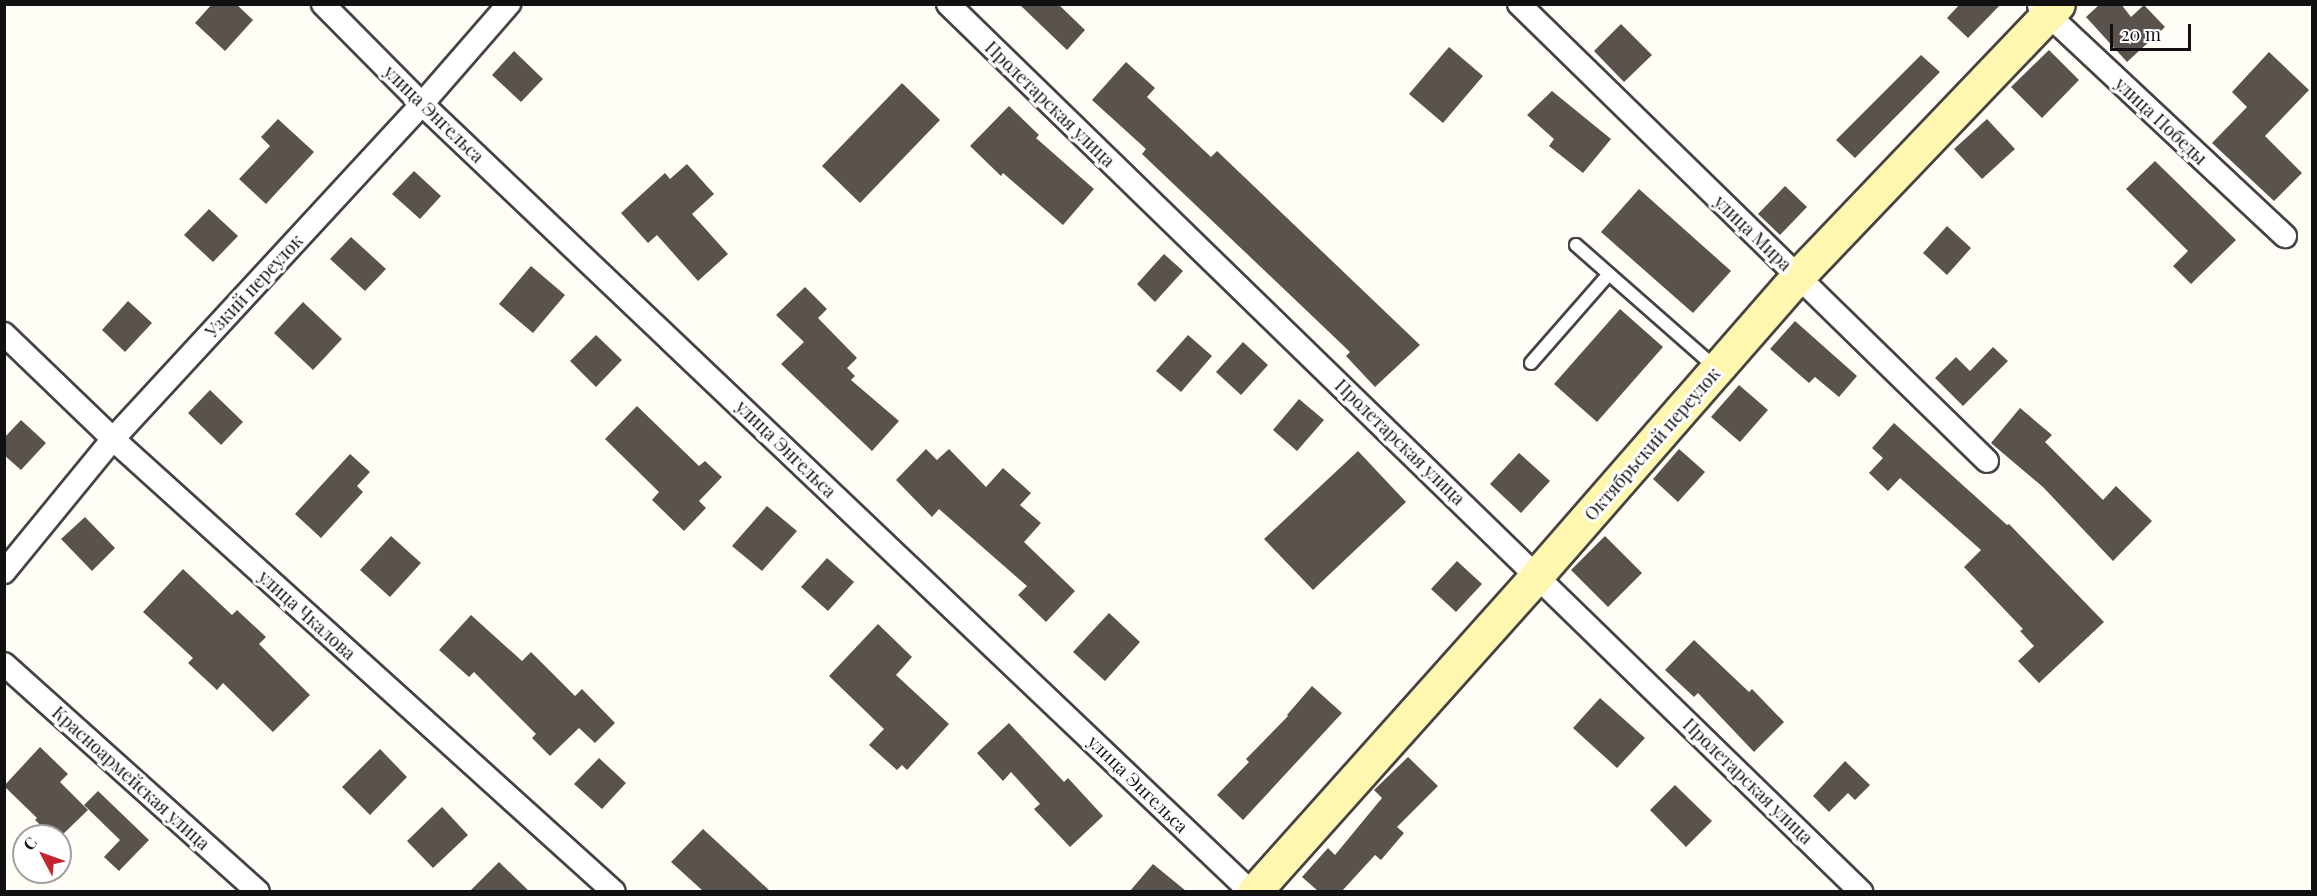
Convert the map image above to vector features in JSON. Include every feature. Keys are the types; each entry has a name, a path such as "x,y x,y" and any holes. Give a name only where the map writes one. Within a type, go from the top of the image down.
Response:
{"street":[{"name":"улица Энгельса","path":"323,4 422,104 1252,891"},
{"name":"Узкий переулок","path":"4,572 112,439 422,104 509,4"},
{"name":"Пролетарская улица","path":"948,4 1538,575 1855,886"},
{"name":"улица Мира","path":"1519,4 1987,461"},
{"name":"Октябрьский переулок","path":"1252,891 1538,575 1798,276 2048,8"},
{"name":"улица Победы","path":"2048,8 2285,236"},
{"name":"улица Чкалова","path":"4,334 112,439 614,891"},
{"name":"Красноармейская улица","path":"4,664 258,891"}],"lane":[{"path":"1576,244 1717,369"},
{"path":"1530,363 1609,274"}],"building":[{"path":"212,4 236,4 253,20 225,51 195,23"},
{"path":"1019,4 1058,4 1085,30 1067,50"},
{"path":"1960,4 2001,4 1968,38 1947,18"},
{"path":"2100,4 2121,4 2131,17 2144,5 2165,27 2127,62 2086,17"},
{"path":"1621,24 1652,55 1624,82 1594,51"},
{"path":"1449,47 1483,76 1443,123 1409,94"},
{"path":"2049,50 2079,80 2042,118 2011,87"},
{"path":"514,51 543,79 521,102 492,75"},
{"path":"2269,52 2309,90 2265,136 2302,173 2274,201 2212,143 2247,107 2232,92"},
{"path":"1921,55 1940,72 1855,158 1836,140"},
{"path":"1126,62 1155,88 1147,97 1211,157 1217,151 1420,345 1375,387 1346,356 1350,352 1142,154 1146,149 1092,100"},
{"path":"902,83 940,120 860,203 822,166"},
{"path":"1552,91 1611,139 1583,173 1549,146 1554,139 1527,115"},
{"path":"1009,106 1039,135 1036,138 1094,189 1063,225 1003,173 1001,176 970,146"},
{"path":"278,119 314,152 266,204 239,179 270,146 261,137"},
{"path":"1987,119 2015,149 1982,179 1954,149"},
{"path":"2155,161 2236,240 2191,284 2173,266 2188,251 2126,189"},
{"path":"687,164 714,194 692,214 728,254 698,281 657,235 648,243 621,213 665,173 670,179"},
{"path":"414,171 441,196 420,219 392,194"},
{"path":"1785,186 1807,207 1780,235 1758,214"},
{"path":"1639,189 1731,271 1693,313 1601,232"},
{"path":"209,209 238,236 213,262 184,235"},
{"path":"1947,226 1971,248 1947,275 1923,253"},
{"path":"351,237 386,269 365,291 330,259"},
{"path":"1164,254 1183,271 1155,302 1137,284"},
{"path":"531,266 565,295 533,333 499,304"},
{"path":"805,287 827,309 818,318 857,358 847,368 855,376 851,380 899,421 872,451 781,364 804,342 776,315"},
{"path":"128,301 152,323 125,352 102,330"},
{"path":"303,302 342,339 313,370 274,333"},
{"path":"1620,309 1663,347 1597,422 1554,384"},
{"path":"1795,321 1857,376 1839,397 1815,377 1809,383 1770,349"},
{"path":"596,335 622,360 596,387 570,361"},
{"path":"1188,335 1212,356 1181,392 1156,371"},
{"path":"1243,342 1268,365 1241,395 1216,372"},
{"path":"1993,347 2008,361 1963,406 1935,378 1956,357 1970,371"},
{"path":"1739,385 1768,410 1740,442 1711,417"},
{"path":"210,390 243,422 221,445 188,413"},
{"path":"1299,399 1324,420 1297,451 1273,430"},
{"path":"637,406 699,466 705,461 722,477 699,501 706,508 684,531 652,500 659,492 605,439"},
{"path":"2020,408 2052,435 2045,442 2103,500 2116,486 2152,521 2113,561 2043,487 1991,443"},
{"path":"21,420 46,443 21,470 4,455 4,438"},
{"path":"1894,423 2007,525 2009,524 2104,622 2039,683 2018,661 2034,646 2020,631 2023,629 1964,567 1981,550 1900,478 1888,491 1869,473 1883,458 1872,448"},
{"path":"926,449 937,460 949,449 986,487 1003,468 1031,493 1020,505 1041,523 1024,542 1075,591 1046,622 1018,595 1027,586 939,509 932,517 896,480"},
{"path":"1679,449 1705,472 1678,502 1653,479"},
{"path":"1358,451 1406,502 1313,590 1264,539"},
{"path":"1519,453 1550,481 1521,513 1490,484"},
{"path":"350,454 370,472 357,486 363,492 321,538 295,514"},
{"path":"767,506 797,531 762,571 732,546"},
{"path":"85,517 115,548 92,571 61,539"},
{"path":"391,536 421,563 390,597 360,570"},
{"path":"1605,536 1642,573 1608,607 1571,570"},
{"path":"827,558 854,582 828,611 801,587"},
{"path":"1457,561 1482,584 1456,612 1431,589"},
{"path":"183,569 232,615 237,610 266,637 259,644 310,695 273,732 223,683 217,690 188,663 193,658 143,612"},
{"path":"1109,613 1140,642 1105,681 1073,652"},
{"path":"471,615 522,661 531,652 575,696 582,689 615,723 595,743 579,728 550,756 532,738 536,734 474,672 469,677 439,650"},
{"path":"878,624 912,657 896,675 949,724 907,770 902,765 897,770 869,745 884,729 829,676"},
{"path":"1694,640 1749,692 1752,689 1784,722 1754,752 1698,693 1694,697 1665,670"},
{"path":"1312,686 1342,713 1243,820 1217,795 1249,762 1246,759 1288,716"},
{"path":"1600,698 1645,738 1617,768 1573,728"},
{"path":"1009,723 1064,782 1068,778 1103,816 1070,847 1034,809 1040,804 1011,772 1003,781 977,753"},
{"path":"40,747 68,774 60,782 88,810 72,825 39,824 35,820 37,818 4,786"},
{"path":"380,749 407,777 370,815 342,787"},
{"path":"1408,757 1438,786 1397,827 1404,833 1381,860 1375,855 1342,891 1318,891 1302,877 1328,848 1335,855 1382,798 1374,790"},
{"path":"599,758 626,783 602,809 574,784"},
{"path":"1845,761 1870,785 1855,800 1848,793 1829,812 1813,796"},
{"path":"1675,785 1712,821 1686,847 1650,810"},
{"path":"98,791 149,840 119,871 104,857 120,840 84,805"},
{"path":"442,807 468,835 433,868 407,841"},
{"path":"703,829 770,891 703,891 671,862"},
{"path":"499,862 529,891 470,891"},
{"path":"1153,864 1186,891 1130,891"}]}
